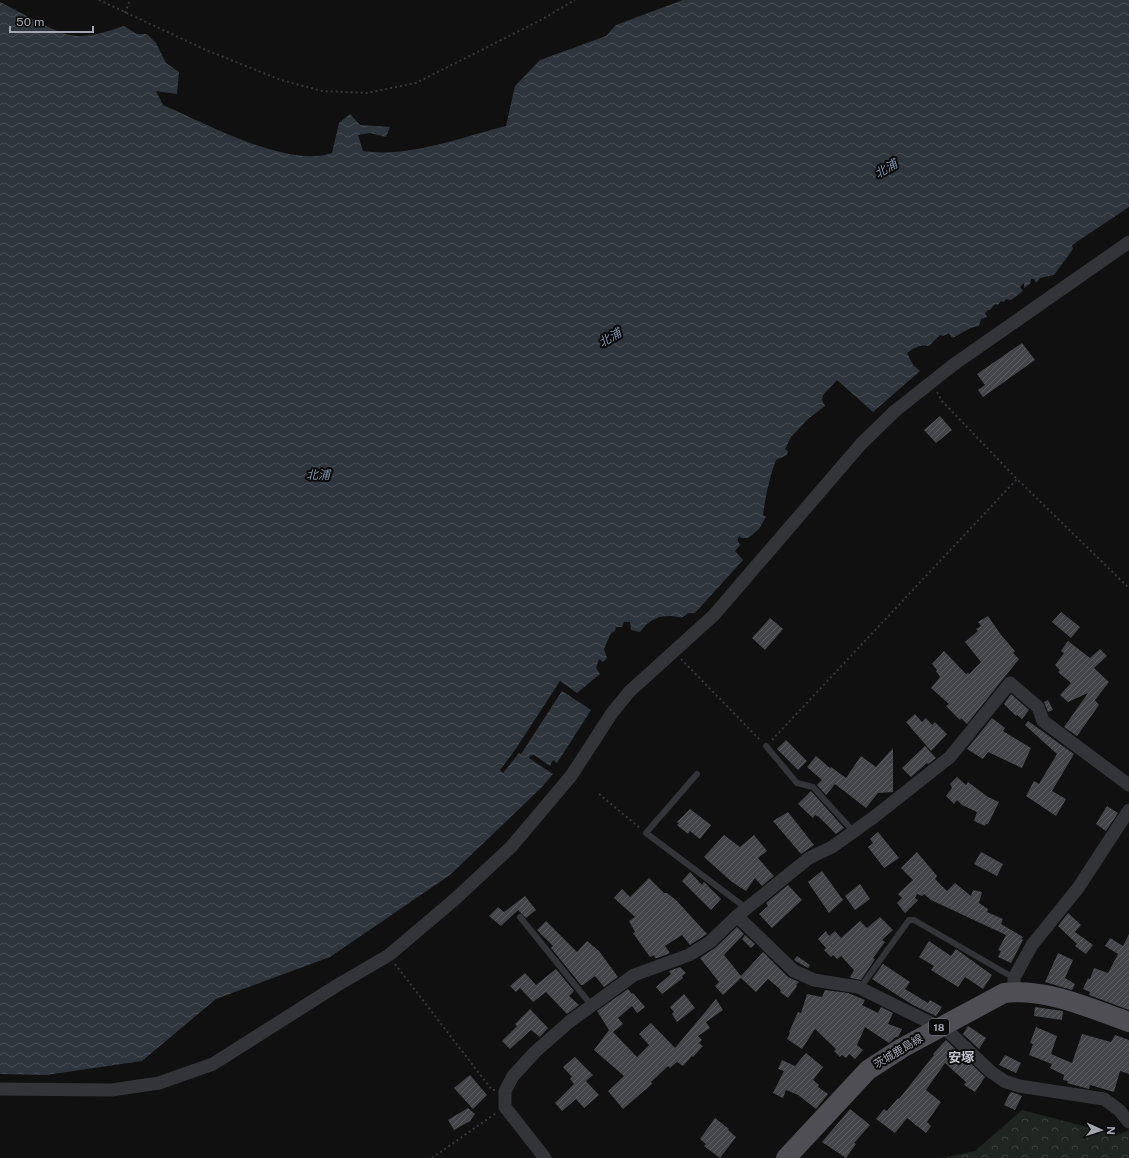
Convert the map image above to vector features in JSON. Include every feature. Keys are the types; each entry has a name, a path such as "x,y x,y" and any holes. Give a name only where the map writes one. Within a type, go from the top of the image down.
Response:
{"main road":[{"name":"茨城鹿島線","path":"786,1158 868,1070 902,1048 994,997 1004,993 1014,985 1062,998 1129,1022"}],"street":[{"path":"0,1090 112,1090 158,1083 213,1064 336,986 389,955 454,900 511,846 571,776 612,713 629,692 714,615 861,444 930,382 1129,242"},
{"path":"545,1158 505,1107 505,1091 513,1076 548,1038 634,975 689,955 710,942 741,912 809,858 832,847 950,757 1010,683 1038,707 1043,721 1129,785"},
{"path":"1014,985 1032,945 1078,888 1129,810"},
{"path":"741,912 794,971 814,980 860,988 950,1032 990,1071 1004,1081 1019,1086 1104,1099 1119,1110 1129,1122"}],"lane":[{"path":"766,746 797,783 813,787 854,831"},
{"path":"697,774 646,833 741,912"},
{"path":"520,917 592,1006"},
{"path":"860,988 909,920 914,920 1014,985"}],"path":[{"path":"100,0 206,50 282,80 322,91 367,93 416,83 539,21 575,0"},
{"path":"126,12 130,0"},
{"path":"930,382 942,401 1017,479 1129,588"},
{"path":"674,651 766,746 1017,479"},
{"path":"599,794 646,833"},
{"path":"389,955 492,1090 505,1091"},
{"path":"432,1158 505,1107"}],"green space":[{"path":"1022,1110 1118,1135 1129,1130 1129,1158 942,1158 975,1151"}],"water":[{"name":"北浦","path":"683,0 1129,0 1129,207 1072,245 1073,249 1054,275 1040,278 1036,283 1034,279 1031,279 1030,284 1024,288 1024,283 1020,287 1023,291 1011,300 1006,299 1004,302 1001,301 998,305 995,304 985,313 987,317 981,319 979,326 968,329 952,338 949,333 943,336 940,335 929,346 920,346 907,353 913,365 920,371 873,412 837,380 823,395 822,400 825,406 808,419 791,437 785,449 788,451 787,455 776,460 765,502 763,515 766,517 759,529 748,538 741,538 740,536 737,539 740,545 735,551 743,560 695,613 688,613 680,618 666,616 657,618 646,625 640,632 631,630 630,622 624,622 622,627 616,627 615,631 611,633 604,649 607,658 603,662 599,659 596,668 600,674 577,693 560,681 515,750 500,770 503,773 519,753 521,754 562,691 591,710 557,763 553,760 550,766 534,755 530,756 529,758 553,774 541,788 450,875 330,957 216,999 142,1061 46,1075 0,1074 0,2 40,23 71,35 91,35 124,26 137,34 147,34 156,43 166,63 179,72 177,94 156,91 163,105 223,132 270,150 293,155 314,156 332,153 339,123 350,114 360,125 390,127 386,137 370,133 358,135 363,151 399,152 417,149 454,141 506,126 515,86 540,60 606,36 616,25"}],"building":[{"path":"1022,343 1035,360 983,397 978,390 985,385 977,374"},
{"path":"940,416 952,430 936,443 924,430"},
{"path":"1061,612 1080,627 1071,638 1052,622"},
{"path":"988,616 1001,635 1015,651 1013,653 1019,659 967,724 961,718 960,720 946,706 949,704 931,688 940,677 932,664 944,651 966,674 969,674 981,662 965,642 978,631 976,629 981,626 978,622"},
{"path":"770,618 783,629 765,650 752,638"},
{"path":"1068,641 1090,658 1100,649 1107,656 1094,668 1109,682 1095,700 1099,705 1077,736 1064,727 1088,693 1068,702 1060,695 1071,683 1058,672 1060,670 1055,665 1064,653 1061,651"},
{"path":"1011,694 1029,710 1022,719 1017,715 1016,716 1004,704"},
{"path":"1048,700 1053,710 1048,712 1044,702"},
{"path":"915,714 922,722 926,718 932,725 935,722 947,734 931,751 906,722"},
{"path":"992,718 1005,728 1003,731 1031,748 1022,768 988,752 983,759 967,749"},
{"path":"1028,721 1074,754 1052,791 1066,799 1056,816 1026,796 1034,781 1039,784 1057,754 1025,725"},
{"path":"786,740 807,761 798,770 777,749"},
{"path":"925,746 936,758 928,764 927,763 911,777 902,768"},
{"path":"893,748 893,792 878,793 866,808 835,784 826,795 817,785 822,780 807,767 816,756 830,768 831,767 846,778 861,756 876,767"},
{"path":"957,777 966,785 968,782 988,797 999,802 988,824 985,826 974,821 977,812 962,805 957,800 954,804 946,796 952,788 950,784"},
{"path":"811,791 844,828 836,834 819,817 815,815 813,818 798,804"},
{"path":"1107,806 1118,813 1106,831 1096,824"},
{"path":"690,809 711,825 700,839 690,831 688,834 677,825 679,823 677,822"},
{"path":"788,812 814,845 801,854 773,821"},
{"path":"878,832 899,858 884,868 868,847 873,843 870,839"},
{"path":"724,835 740,847 754,835 767,851 758,858 774,876 762,886 755,878 746,891 732,882 704,857"},
{"path":"917,852 937,876 935,879 947,891 955,883 971,896 973,890 982,892 979,903 988,909 987,912 1003,919 1001,924 1023,937 1021,939 1023,940 1011,963 998,957 1001,951 998,950 1006,935 931,900 924,894 922,896 917,894 915,898 918,900 905,913 897,903 902,898 898,894 913,880 901,868"},
{"path":"981,852 1003,864 997,876 974,864"},
{"path":"822,871 843,900 829,913 808,882"},
{"path":"690,872 702,885 704,882 721,899 711,910 682,881"},
{"path":"649,878 664,893 667,893 676,900 707,934 690,945 682,935 665,946 670,953 658,958 655,958 654,955 650,957 633,933 635,932 629,921 635,917 614,898 622,889 630,897"},
{"path":"860,884 870,899 855,910 845,896"},
{"path":"788,885 802,900 772,928 759,914 768,906 766,903"},
{"path":"525,896 536,910 526,918 518,910 501,926 489,916 498,907 504,912"},
{"path":"1068,913 1081,925 1075,932 1093,945 1086,954 1075,946 1077,944 1058,926"},
{"path":"880,917 893,930 882,940 885,942 873,958 875,959 861,980 851,978 850,977 854,970 841,956 837,959 833,955 831,957 824,950 826,948 818,939 826,931 829,936 835,931 841,938 860,921 867,928"},
{"path":"546,921 577,952 587,941 599,951 618,977 604,987 595,976 581,985 551,948 553,946 537,930"},
{"path":"737,927 744,934 724,955 741,976 763,952 788,977 799,982 788,998 768,979 756,992 741,978 723,995 715,986 719,982 700,958 715,948"},
{"path":"1129,934 1129,1010 1089,995 1090,992 1083,989 1088,978 1090,979 1094,968 1108,973 1118,954 1105,946 1110,938 1123,946"},
{"path":"745,935 755,944 751,948 742,939"},
{"path":"929,941 951,956 956,949 992,975 983,989 965,977 958,987 931,970 934,966 919,957"},
{"path":"1058,953 1073,960 1065,978 1075,984 1072,990 1045,982"},
{"path":"797,956 810,965 808,968 794,960"},
{"path":"883,964 910,982 905,989 928,1003 930,1000 942,1007 936,1016 913,1005 872,979"},
{"path":"680,967 686,973 682,976 683,978 662,994 656,987 671,974 669,971"},
{"path":"556,969 574,991 569,996 579,1005 567,1014 546,992 533,1002 520,988 516,992 510,986 525,973 536,985"},
{"path":"628,989 645,1007 637,1013 632,1006 618,1018 623,1024 613,1032 637,1057 649,1045 639,1034 651,1023 675,1048 716,999 723,1010 706,1022 710,1028 698,1036 702,1040 699,1043 703,1046 693,1057 692,1056 683,1066 677,1062 670,1068 668,1066 651,1082 652,1084 623,1109 608,1091 624,1076 594,1050 609,1030 597,1011"},
{"path":"825,990 848,993 865,1000 862,1005 878,1013 881,1007 893,1013 888,1024 902,1029 898,1037 895,1037 889,1043 865,1027 857,1045 863,1050 855,1059 849,1054 846,1058 842,1055 840,1057 834,1051 836,1049 815,1029 802,1049 787,1039 790,1033 789,1032 798,1012 801,1013 807,994 822,997"},
{"path":"684,994 695,1008 677,1022 672,1014 674,1012 670,1007"},
{"path":"1035,1007 1063,1011 1062,1020 1034,1016"},
{"path":"530,1009 548,1028 540,1037 531,1030 510,1049 502,1041 517,1026 515,1024"},
{"path":"968,1026 986,1038 979,1049 963,1034"},
{"path":"1036,1027 1057,1036 1051,1054 1072,1063 1082,1034 1111,1042 1115,1035 1129,1040 1129,1074 1120,1071 1114,1092 1090,1085 1089,1089 1067,1083 1068,1081 1063,1080 1064,1075 1050,1068 1052,1064 1029,1055 1033,1044 1030,1043"},
{"path":"946,1040 985,1077 975,1092 964,1085 966,1082 945,1063 926,1090 941,1102 927,1122 931,1126 926,1133 907,1118 895,1133 876,1119 884,1109 887,1111 898,1098 899,1099 934,1055 933,1054"},
{"path":"806,1053 823,1067 813,1080 819,1085 818,1087 828,1094 816,1109 798,1095 786,1090 783,1098 773,1093 784,1071 778,1069 782,1060 795,1066"},
{"path":"1005,1055 1021,1063 1016,1073 999,1065"},
{"path":"575,1057 593,1075 586,1081 599,1095 584,1108 576,1099 562,1111 555,1103 574,1084 570,1079 572,1077 563,1067"},
{"path":"470,1075 487,1095 473,1109 454,1088"},
{"path":"1012,1092 1022,1096 1015,1110 1004,1105"},
{"path":"468,1108 475,1114 470,1121 454,1130 448,1120"},
{"path":"850,1109 870,1125 854,1143 856,1144 846,1158 822,1142"},
{"path":"715,1118 729,1129 728,1130 736,1137 720,1158 704,1146 706,1144 700,1139"}],"district":[{"name":"安塚","path":"961,1057"}]}
